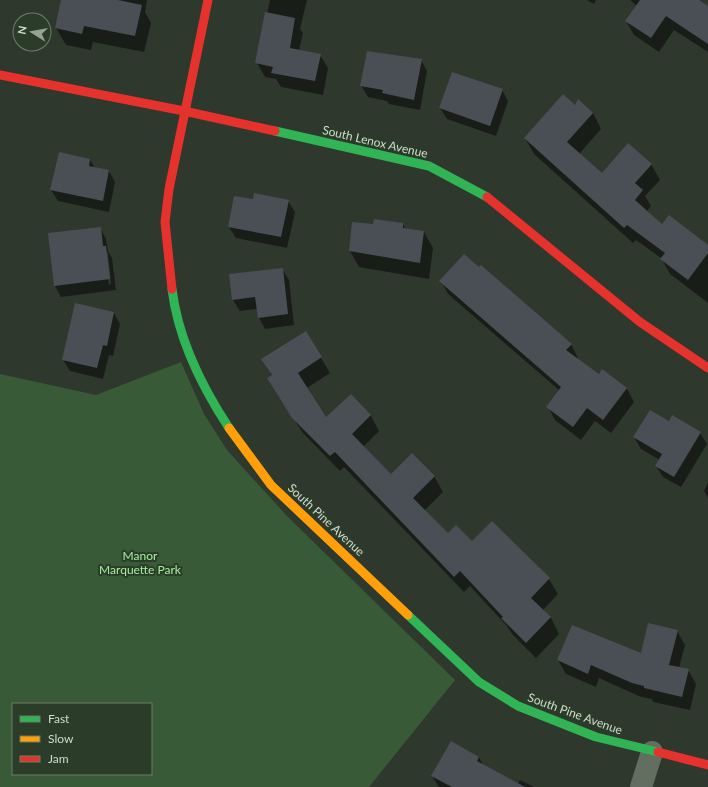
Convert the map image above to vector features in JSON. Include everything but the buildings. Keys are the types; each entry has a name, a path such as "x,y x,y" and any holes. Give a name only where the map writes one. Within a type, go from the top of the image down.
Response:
{"street":[{"name":"South Pine Avenue","path":"208,0 168,189 165,222 173,297 183,337 210,399 235,438 271,485 479,682 518,706 557,723 596,737 708,765"},
{"name":"South Lenox Avenue","path":"0,75 184,111 429,166 486,196 640,322 708,368"},
{"path":"641,787 652,752"}],"green space":[{"name":"Manor Marquette Park","path":"181,362 204,414 227,450 287,516 455,680 369,787 0,787 0,374 96,395"}],"traffic: fast":[{"path":"275,131 429,166 487,197"},
{"path":"172,289 180,326 193,362 210,396 229,428"},
{"path":"408,615 479,682 518,706 596,737 658,752"}],"traffic: slow":[{"path":"229,428 271,485 408,615"}],"traffic: jam":[{"path":"172,289 165,222 169,189 208,0"},
{"path":"0,75 184,111 275,131"},
{"path":"487,197 640,322 708,368"},
{"path":"658,752 708,765"}]}
